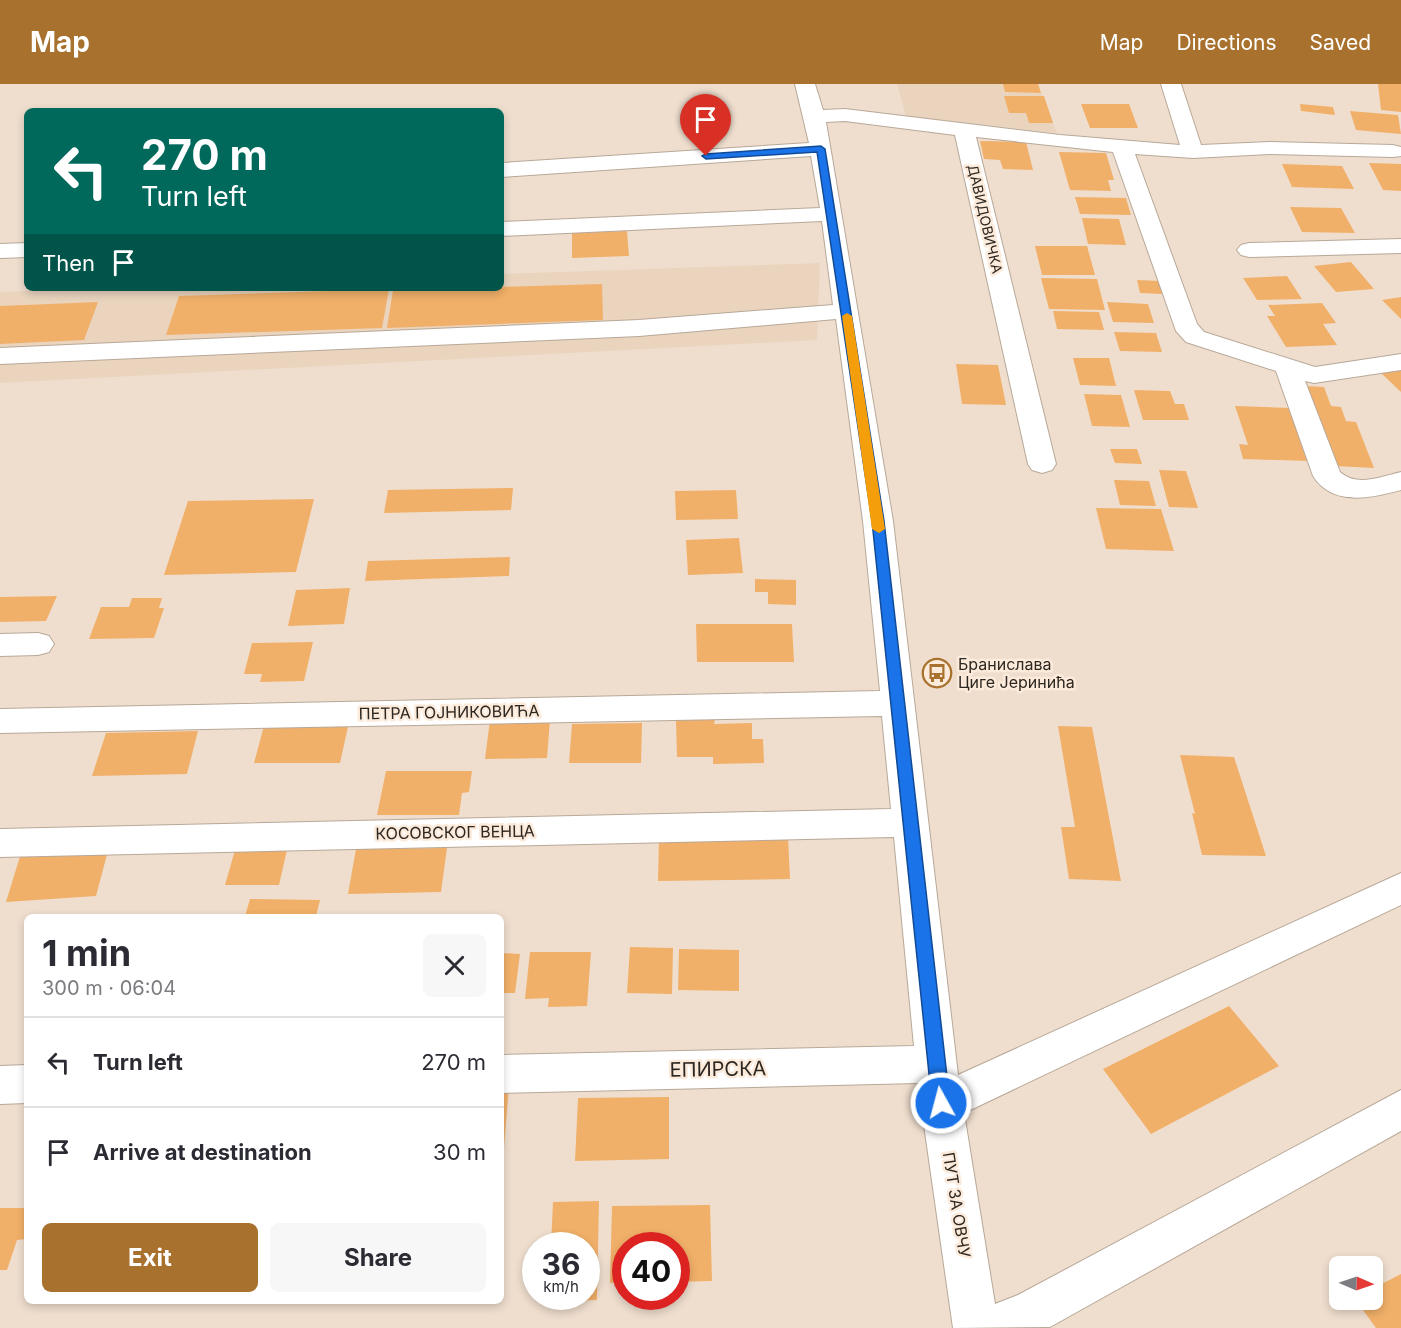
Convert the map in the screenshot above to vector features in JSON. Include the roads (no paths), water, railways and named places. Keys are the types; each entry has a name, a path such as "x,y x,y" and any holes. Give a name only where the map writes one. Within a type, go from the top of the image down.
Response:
{"street":[{"name":"ПУТ ЗА ОВЧУ","path":"805,84 815,116 832,214 878,521 936,1064 976,1328"},
{"path":"1171,84 1193,152"},
{"path":"815,116 844,115 1122,147 1193,152 1270,148 1393,151"},
{"name":"ДАВИДОВИЧКА","path":"964,129 1042,464"},
{"path":"1122,147 1185,326 1195,336 1287,367 1322,375 1401,362"},
{"path":"504,170 821,149"},
{"path":"504,229 832,214"},
{"path":"1250,250 1401,246"},
{"path":"0,251 24,250"},
{"path":"0,356 639,328 846,311"},
{"path":"1287,367 1327,476 1332,482 1349,490 1359,491 1401,481"},
{"path":"0,645 38,645"},
{"name":"ПЕТРА ГОЈНИКОВИЋА","path":"0,722 898,703"},
{"name":"КОСОВСКОГ ВЕНЦА","path":"0,843 134,838 909,823"},
{"path":"941,1103 1401,888"},
{"name":"ЕПИРСКА","path":"504,1074 936,1064"},
{"path":"0,1085 24,1084"},
{"path":"993,1328 1034,1311 1401,1109"}],"place":[{"name":"Бранислава Циге Јеринића","path":"937,673"}]}
